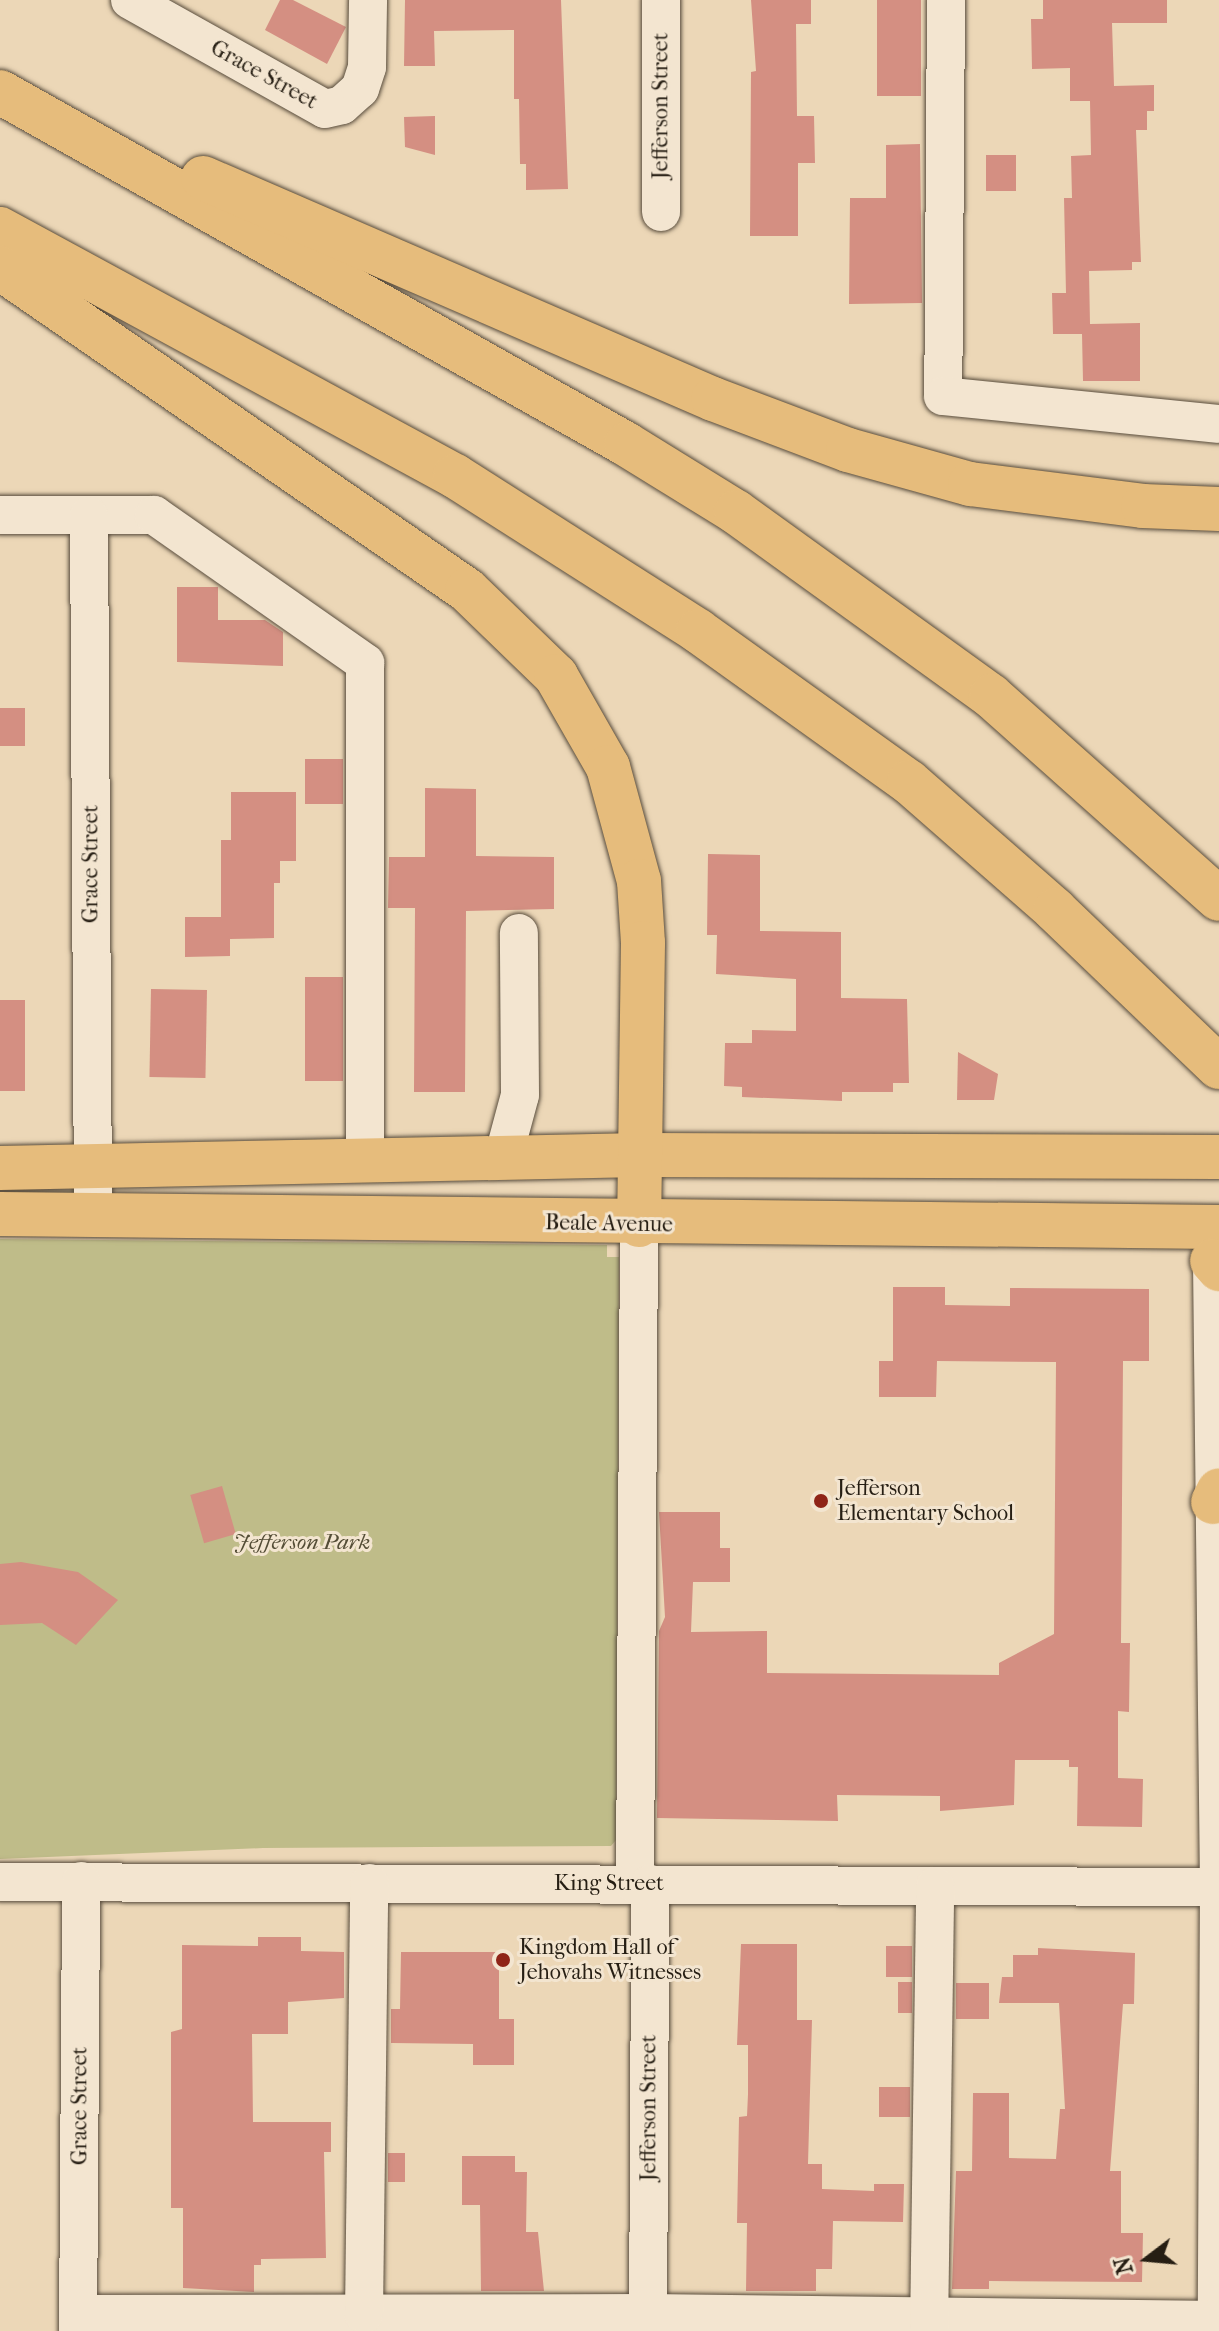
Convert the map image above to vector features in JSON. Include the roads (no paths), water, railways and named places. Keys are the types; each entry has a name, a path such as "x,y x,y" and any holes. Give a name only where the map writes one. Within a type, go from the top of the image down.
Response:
{"main road":[{"path":"0,91 713,399 848,450 970,484 1143,506 1219,509"},
{"path":"0,91 626,444 736,512 991,696 1219,899"},
{"path":"0,229 455,476 698,631 909,782 1055,910 1219,1067"},
{"path":"0,268 467,590 556,676 608,767 639,881 643,943 639,1225"},
{"path":"0,1168 641,1155 1212,1158 1214,1246"},
{"name":"Beale Avenue","path":"0,1214 93,1213 639,1225 1214,1246"}],"street":[{"name":"Grace Street","path":"130,0 325,109 342,105 360,89 367,67 368,0"},
{"name":"Jefferson Street","path":"661,0 661,212"},
{"path":"946,0 943,396 1219,424"},
{"path":"0,515 154,515 365,663 365,1161"},
{"name":"Grace Street","path":"89,516 93,1213"},
{"path":"503,1158 520,1095 519,933"},
{"name":"Jefferson Street","path":"639,1225 642,1884 648,2322"},
{"path":"78,2323 364,2314 648,2322 1217,2324 1219,1887 1214,1246"},
{"name":"Grace Street","path":"78,2323 81,1881"},
{"name":"King Street","path":"0,1882 1219,1887"},
{"path":"364,2314 369,1883"},
{"path":"929,2324 935,1886"}],"place":[{"name":"Jefferson Elementary School","path":"821,1501"},
{"name":"Kingdom Hall of Jehovahs Witnesses","path":"503,1960"}],"park label":[{"name":"Jefferson Park","path":"302,1543"}]}
